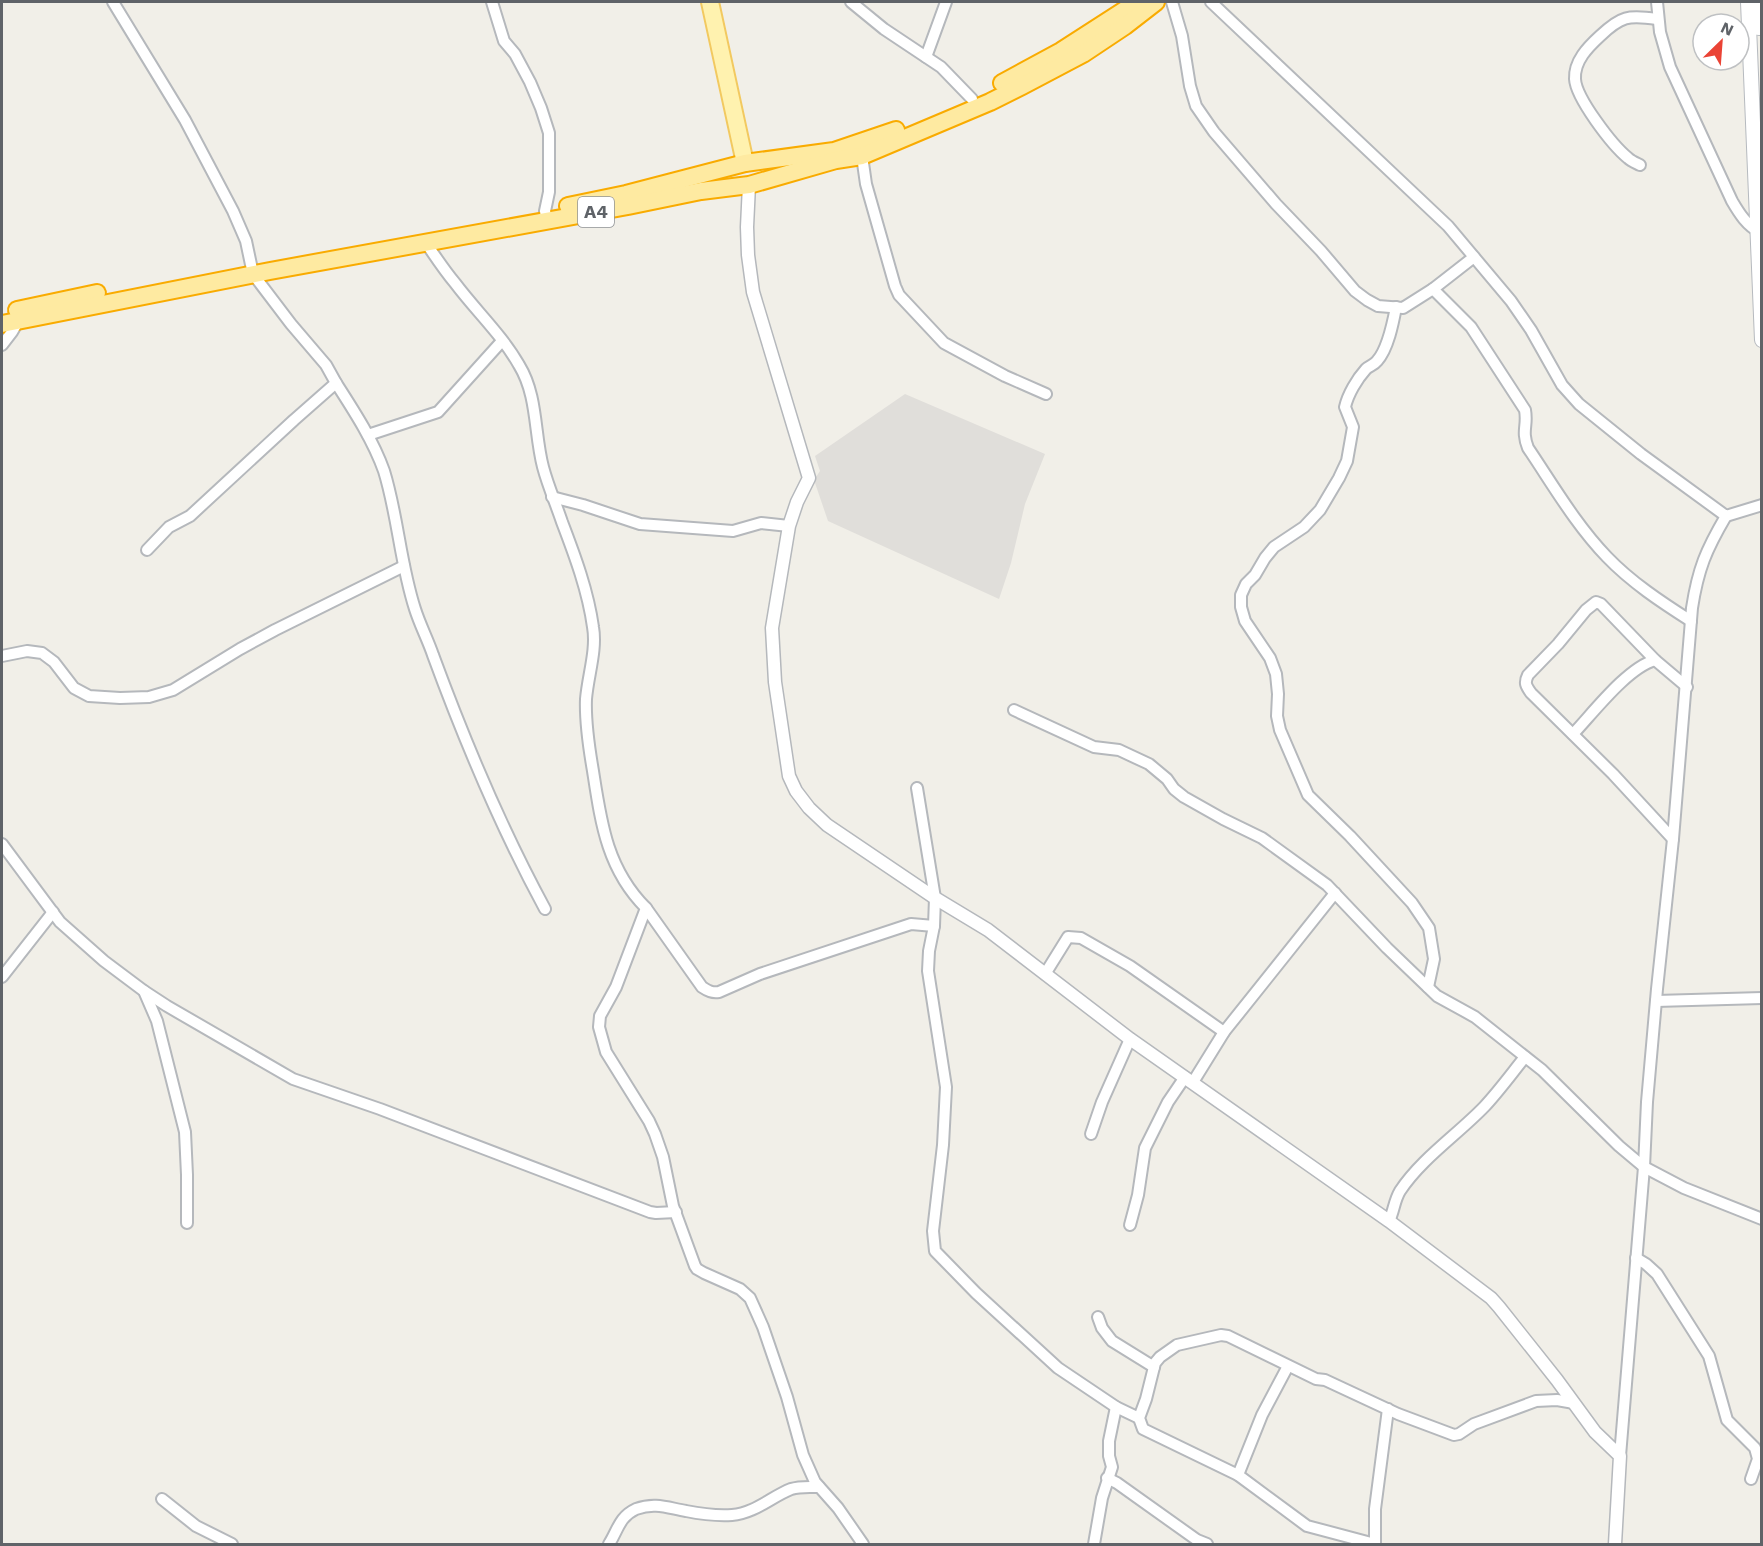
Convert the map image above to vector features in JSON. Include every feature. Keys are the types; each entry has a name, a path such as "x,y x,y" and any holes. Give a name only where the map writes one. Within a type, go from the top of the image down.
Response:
{"highway":[{"name":"A4","path":"2,324 12,314 252,268 627,200 749,184 771,178 835,156 972,99 1061,51 1137,2"},
{"name":"A4","path":"627,200 745,163 862,156 990,102 1083,54 1125,26 1154,2"},
{"path":"768,160 771,178"},
{"path":"718,170 720,188"},
{"name":"A4","path":"252,268 426,243 546,216"}],"main road":[{"path":"710,2 745,163"},
{"path":"1755,7 1761,102"},
{"path":"1755,7 1761,340"}],"street":[{"path":"113,2 185,120 233,211 246,240 252,268 291,324 326,365 368,435 384,470 394,509 404,566 419,622 482,780 545,909"},
{"path":"492,2 504,41 515,54 530,82 549,133 549,192 546,216"},
{"path":"851,2 952,77 972,99"},
{"path":"926,57 946,2"},
{"path":"1172,2 1182,36 1190,86 1196,106 1214,132 1355,291 1378,306 1403,308 1433,289 1474,257"},
{"path":"1211,2 1448,226 1518,311 1562,385 1579,404 1641,454 1726,516"},
{"path":"1657,2 1657,19 1670,67 1727,191 1739,212 1759,231"},
{"path":"1640,165 1628,158 1607,135 1577,90 1575,77 1577,66 1584,52 1609,27 1622,19 1636,16 1657,19"},
{"path":"862,156 866,184 895,286 903,300 944,344 1005,376 1046,394"},
{"path":"749,184 748,255 753,292 809,478 789,525 772,628 775,682 789,776 796,791 809,808 827,825 935,898 988,930 1130,1039 1389,1221 1491,1298 1595,1432 1620,1456"},
{"path":"426,243 455,284 502,341 525,378 534,411 542,465 579,569 594,628 586,699 587,723 601,822 606,842 621,875 635,897 646,908 702,987 715,993 760,974 911,924 934,926"},
{"path":"1433,289 1472,327 1525,410 1523,436 1528,448 1575,519 1606,556 1627,576 1691,621"},
{"path":"1396,307 1383,351 1377,362 1367,367 1348,396 1345,407 1353,427 1347,460 1339,478 1320,510 1304,526 1274,547 1265,558 1255,575 1246,584 1241,596 1241,607 1245,621 1270,658 1276,674 1278,694 1276,716 1308,795 1350,836 1412,903 1430,928 1434,959 1428,987"},
{"path":"2,345 12,332 12,314"},
{"path":"368,435 438,412 502,341"},
{"path":"147,550 164,531 190,516 336,383"},
{"path":"552,497 640,524 733,531 761,523 789,525"},
{"path":"1615,1545 1656,1001 1673,838 1691,621 1697,578 1704,556 1726,516 1761,505"},
{"path":"2,656 27,651 42,653 54,662 74,688 89,696 149,698 173,690 266,634 404,566"},
{"path":"1673,838 1613,774 1531,693 1525,681 1596,602 1601,604 1655,660 1686,687"},
{"path":"1573,735 1607,697 1634,672 1644,663 1655,660"},
{"path":"1014,710 1094,747 1119,750 1149,764 1185,797 1262,838 1335,893 1437,996 1475,1017 1542,1070 1618,1146 1644,1167 1684,1188 1761,1219"},
{"path":"916,788 935,898 928,971 946,1087 943,1144 933,1231 935,1251 976,1293 1058,1368 1116,1407 1138,1418 1143,1429 1238,1475 1307,1526 1375,1544 1375,1509 1389,1409"},
{"path":"2,844 60,922 104,961 167,1006 293,1079 380,1109 650,1212 676,1212"},
{"path":"1130,1225 1138,1194 1145,1148 1168,1102 1189,1080 1224,1032 1335,893"},
{"path":"646,908 616,987 600,1016 598,1027 606,1052 649,1120 655,1134 676,1212 697,1269 740,1289 750,1298 787,1397 803,1455 819,1487 838,1508 863,1545"},
{"path":"2,977 53,912"},
{"path":"1045,974 1068,937 1082,938 1130,966 1224,1032"},
{"path":"144,990 157,1022 185,1132 187,1223"},
{"path":"1656,1001 1761,998"},
{"path":"1091,1134 1102,1102 1130,1039"},
{"path":"1389,1221 1392,1207 1415,1172 1485,1106 1525,1057"},
{"path":"1636,1258 1657,1274 1709,1356 1728,1420 1755,1448 1758,1459 1751,1479"},
{"path":"1098,1317 1102,1328 1112,1341 1154,1367"},
{"path":"1138,1418 1146,1399 1154,1367 1160,1356 1177,1345 1221,1335 1228,1336 1316,1379 1325,1380 1454,1435 1483,1421 1536,1401 1557,1400 1574,1403"},
{"path":"1238,1475 1262,1415 1288,1366"},
{"path":"1094,1545 1102,1498 1112,1467 1109,1441 1116,1407"},
{"path":"1107,1478 1207,1545"},
{"path":"609,1545 620,1520 637,1509 664,1505 682,1511 734,1515 753,1510 799,1487 819,1487"},
{"path":"162,1499 196,1526 232,1545"}],"shaded area":[{"path":"905,394 1045,454 1025,504 1011,563 999,599 828,521 814,480 820,471 815,456"}]}
